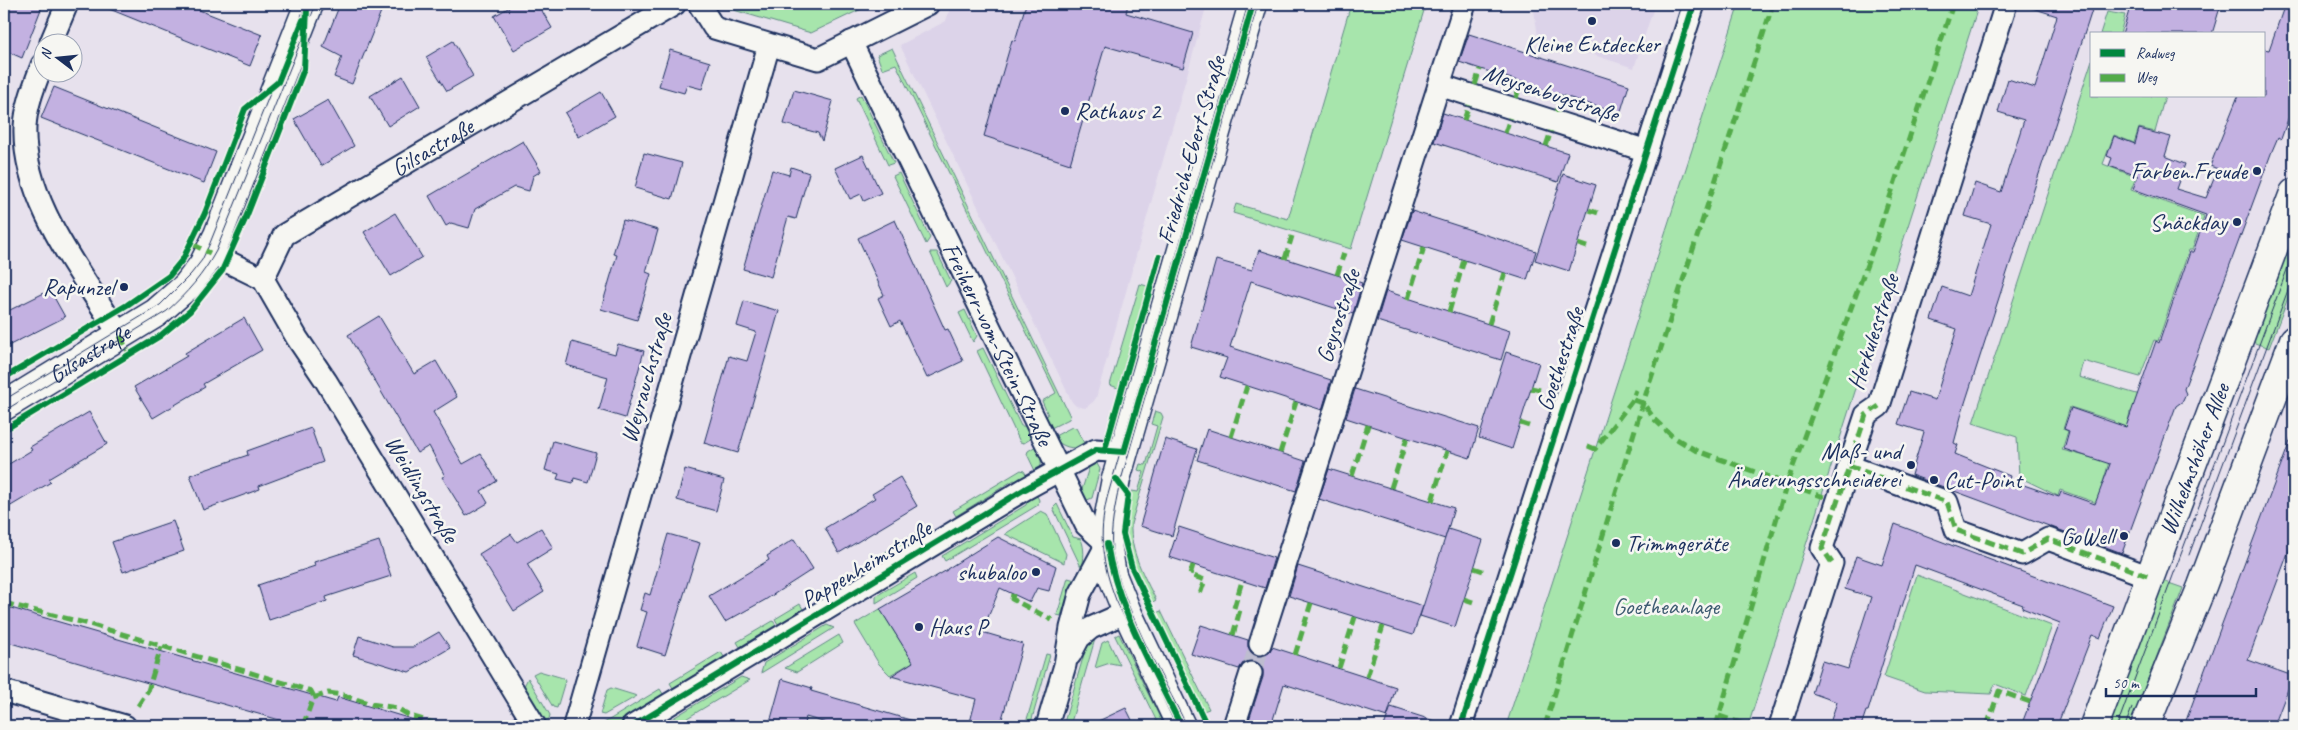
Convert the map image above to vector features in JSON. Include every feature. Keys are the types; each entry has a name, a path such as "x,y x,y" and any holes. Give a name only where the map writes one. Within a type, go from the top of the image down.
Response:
{"main road":[{"name":"Gilsastraße","path":"4,406 156,313 187,286 210,253 309,4"},
{"name":"Friedrich-Ebert-Straße","path":"1107,544 1108,511 1253,4"},
{"name":"Wilhelmshöher Allee","path":"2094,726 2294,193"},
{"name":"Wilhelmshöher Allee","path":"2145,726 2202,586 2294,340"},
{"path":"1107,544 1119,615 1182,726"}],"street":[{"path":"55,32 67,4"},
{"name":"Gilsastraße","path":"264,279 284,235 675,4"},
{"path":"699,4 714,28 818,59 928,4"},
{"name":"Geysostraße","path":"1260,644 1465,4"},
{"name":"Goethestraße","path":"1461,726 1694,4"},
{"name":"Herkulesstraße","path":"1780,726 1832,563 1822,548 1866,414 1878,406 2006,4"},
{"name":"Freiherr-vom-Stein-Straße","path":"852,42 1086,525 1107,544"},
{"name":"Weyrauchstraße","path":"574,726 769,45"},
{"path":"35,82 25,127 29,170 40,201 61,240 120,336"},
{"name":"Meysenbugstraße","path":"1440,85 1646,151"},
{"path":"210,253 264,279"},
{"name":"Weidlingstraße","path":"264,279 297,338 326,381 535,726"},
{"name":"Pappenheimstraße","path":"633,726 1059,470 1096,450 1105,449 1124,452"},
{"path":"1849,466 1947,502 1956,530 2022,554 2048,539 2150,577"},
{"name":"Friedrich-Ebert-Straße","path":"1047,726 1064,665 1080,594 1107,544"},
{"name":"Friedrich-Ebert-Straße","path":"1064,665 1079,638 1091,628 1119,615"},
{"path":"1234,726 1251,673"},
{"path":"4,691 125,726"}],"shaded area":[{"path":"951,4 1207,4 1096,398 1085,408 1076,406 1072,402 900,45 946,21"},
{"name":"Kleine Entdecker","path":"1533,4 1655,4 1634,68 1538,37"}],"green space":[{"path":"724,4 872,4 811,33 727,8"},
{"path":"1351,4 1426,4 1351,249 1233,213 1236,204 1288,219"},
{"name":"Goetheanlage","path":"1739,4 1979,4 1748,726 1506,726"},
{"path":"2107,12 2125,15 2121,32 2101,32"},
{"path":"892,48 1070,416 1069,419 1049,429 1043,418 1048,415 1042,401 1056,393 896,64 882,69 877,55"},
{"path":"2090,66 2090,98 2164,98 2155,132 2139,128 2134,143 2114,135 2103,164 2136,177 2131,190 2204,216 2192,250 2189,250 2158,341 2154,340 2140,377 2083,361 2079,377 2140,395 2133,413 2130,412 2126,431 2112,427 2114,421 2070,407 2063,429 2068,431 2062,450 2109,462 2097,503 2060,490 2058,496 2019,477 2017,437 1973,423"},
{"path":"861,95 894,163 888,165 856,98"},
{"path":"899,173 930,238 926,244 893,176"},
{"path":"2294,230 2294,282 2269,348 2252,342"},
{"path":"930,252 937,252 951,281 946,287"},
{"path":"1140,284 1147,286 1118,388 1110,385"},
{"path":"965,310 977,336 973,342 959,313"},
{"path":"983,348 1021,426 1027,426 1032,438 1024,443 1020,442 977,351"},
{"path":"1155,411 1161,413 1163,417 1131,524 1135,554 1156,600 1151,603 1133,562 1127,535 1127,522 1132,491 1138,492 1144,472 1138,470 1140,464 1146,465 1157,426 1151,424"},
{"path":"1072,427 1076,428 1085,445 1076,448 1068,447 1053,437"},
{"path":"1036,446 1041,460 1037,475 1027,454 1028,451"},
{"path":"1096,462 1100,469 1092,498 1085,501 1080,496 1090,464"},
{"path":"1021,470 1024,471 1029,479 1022,483 1014,480 956,516 953,511"},
{"path":"1035,492 1039,500 1038,505 945,561 942,556 1026,505 1029,496"},
{"path":"1057,504 1073,537 1081,539 1084,554 1082,569 1053,508"},
{"path":"1041,511 1047,514 1066,554 1064,563 1005,534"},
{"path":"925,528 928,532 877,563 874,559"},
{"path":"864,565 867,569 835,589 832,585"},
{"path":"915,573 917,578 876,603 876,596"},
{"path":"1917,575 2052,626 2026,696 1995,684 1991,694 1925,691 1884,677"},
{"path":"1068,578 1079,581 1076,592 1068,594 1061,616 1057,615"},
{"path":"2163,581 2183,588 2130,726 2108,726"},
{"path":"800,604 803,609 778,624 775,619"},
{"path":"880,609 913,662 890,675 879,664 855,624"},
{"path":"1161,611 1209,709 1203,711 1156,613"},
{"path":"773,621 776,625 740,647 737,642"},
{"path":"827,625 834,628 761,673 764,663"},
{"path":"1097,632 1070,726 1063,726 1087,644"},
{"path":"1119,634 1164,726 1159,726 1115,636"},
{"path":"839,635 843,643 797,672 785,668"},
{"path":"1108,640 1120,665 1110,663 1095,668 1102,643"},
{"path":"721,652 724,657 673,688 670,683"},
{"path":"1046,654 1050,655 1030,726 1025,726"},
{"path":"539,671 563,678 565,681 557,708 553,707 533,674"},
{"path":"741,677 750,680 674,726 660,726"},
{"path":"528,678 550,715 549,719 542,724 522,690"},
{"path":"611,688 637,696 604,715 600,714 607,690"},
{"path":"660,689 663,694 661,701 619,726 599,726"}],"building":[{"path":"8,4 43,4 22,58 4,50 4,14"},
{"path":"97,4 184,4 262,35 250,66"},
{"path":"340,4 384,4 352,84 334,77 342,57 323,47"},
{"path":"515,4 538,4 552,28 514,50 494,16"},
{"path":"1026,4 1128,4 1126,13 1193,33 1183,68 1105,46 1070,164 984,136 1012,40 1015,41"},
{"path":"2030,4 2094,4 1963,409 1954,443 1958,445 1955,454 2010,476 2009,480 2059,497 2061,492 2095,504 2110,464 2064,449 2069,431 2064,429 2071,408 2126,427 2156,341 2159,343 2190,252 2193,252 2206,215 2133,189 2138,176 2109,166 2112,158 2107,156 2114,136 2135,144 2139,129 2171,137 2165,156 2185,164 2176,189 2206,198 2218,169 2210,166 2237,98 2266,98 2266,49 2269,50 2285,4 2294,4 2294,102 2281,139 2278,137 2272,151 2184,389 2186,394 2183,401 2176,406 2122,553 1911,475 1924,432 1898,424 1909,392 1935,400 1957,329 1931,320 1942,287 1968,296 1991,224 1965,216 1975,183 2001,192 2024,120 1998,112 2008,79 2035,88 2057,16 2029,7"},
{"path":"2131,4 2221,4 2213,32 2123,32"},
{"path":"1469,34 1629,85 1620,114 1459,62"},
{"path":"453,41 473,76 447,91 426,57"},
{"path":"670,50 710,62 702,89 687,85 684,93 659,86"},
{"path":"403,76 420,106 388,126 370,96"},
{"path":"54,87 216,152 204,183 41,118"},
{"path":"794,90 833,101 822,141 818,133 784,124"},
{"path":"601,92 615,116 579,137 565,113"},
{"path":"328,100 354,146 321,166 294,119"},
{"path":"1443,113 1568,153 1558,182 1434,142"},
{"path":"523,141 541,171 533,176 529,191 514,187 475,209 469,228 451,223 446,226 429,196"},
{"path":"644,153 682,163 672,199 635,188"},
{"path":"863,155 881,193 864,201 861,194 850,199 835,168"},
{"path":"791,167 809,173 796,219 788,217 771,277 743,269 772,170 789,175"},
{"path":"1563,174 1596,185 1569,271 1535,260"},
{"path":"1412,211 1536,251 1527,280 1402,240"},
{"path":"395,213 422,257 391,276 364,232"},
{"path":"623,220 658,230 646,272 651,274 637,320 601,309 617,255 613,254"},
{"path":"895,220 945,330 948,329 963,361 927,378 900,321 891,326 878,298 884,295 858,238"},
{"path":"1259,250 1362,283 1353,314 1251,281 1230,347 1331,380 1322,410 1220,377 1227,358 1191,347 1216,260 1252,270"},
{"path":"50,290 65,317 4,348 4,313"},
{"path":"1386,291 1510,331 1501,360 1377,321"},
{"path":"744,301 779,311 738,453 704,443 729,356 747,361 756,332 737,326"},
{"path":"379,316 414,374 436,361 457,397 433,412 463,464 481,454 497,481 481,491 488,503 466,516 442,477 445,476 429,446 417,453 348,335"},
{"path":"244,318 262,350 203,384 205,387 153,418 134,387 187,356 185,353"},
{"path":"572,342 615,354 618,344 644,351 625,418 599,410 608,377 566,365"},
{"path":"1506,352 1539,363 1512,449 1479,438"},
{"path":"1355,389 1479,428 1470,458 1346,418"},
{"path":"89,412 107,444 48,479 51,482 4,510 4,467 32,450 30,447"},
{"path":"311,428 323,462 259,486 260,489 203,510 190,475 248,455 247,451"},
{"path":"1207,429 1305,461 1296,491 1197,460"},
{"path":"2292,436 2294,437 2294,528 2289,544 2291,545 2248,660 2293,676 2274,726 2184,726"},
{"path":"1165,439 1197,449 1172,536 1140,526"},
{"path":"553,441 596,453 588,482 574,478 573,483 557,479 559,474 545,470"},
{"path":"685,469 724,480 716,511 677,500"},
{"path":"1329,469 1454,508 1445,539 1319,499"},
{"path":"900,477 917,506 839,553 825,528 875,498 872,494"},
{"path":"173,521 184,551 123,572 112,542"},
{"path":"1895,524 2113,606 2100,638 2092,635 2057,726 2021,726 2060,623 2022,608 2023,605 1915,565 1902,607 1900,606 1868,711 1866,711 1861,726 1829,726 1837,702 1812,693 1822,661 1848,669 1871,597 1845,589 1856,556 1882,565"},
{"path":"1179,527 1274,558 1265,588 1169,557"},
{"path":"541,528 553,548 527,564 544,592 514,611 479,554 511,534 517,542"},
{"path":"1448,529 1483,540 1455,627 1420,616"},
{"path":"668,534 700,543 665,655 637,646 647,612 640,610 645,593 650,595"},
{"path":"998,537 1056,566 1049,591 1037,588 1030,602 1000,588 982,632 1023,644 1000,726 969,726 976,699 891,676 913,662 880,609 947,570"},
{"path":"794,539 813,569 765,600 725,622 709,596 769,560 767,556"},
{"path":"379,541 391,576 326,597 327,601 269,620 258,585 315,566 314,562"},
{"path":"1298,566 1423,606 1413,635 1289,596"},
{"path":"4,606 336,702 338,697 421,722 420,726 301,726 127,677 4,641"},
{"path":"1201,625 1248,640 1248,647 1256,656 1263,656 1269,653 1272,647 1396,687 1387,717 1284,684 1271,726 1247,726 1263,677 1263,670 1260,664 1254,661 1243,663 1239,669 1191,654"},
{"path":"439,632 450,648 409,672 353,655 359,636 393,647 413,647"},
{"path":"782,679 812,688 811,691 917,722 916,726 836,726 806,717 803,726 769,726"},
{"path":"1391,707 1441,723 1440,726 1384,726"},
{"path":"1126,708 1135,726 1088,726"}],"tunnel":[{"path":"1251,673 1260,644"}],"tram line":[{"path":"4,400 160,305 191,274 202,260 306,4"},
{"path":"4,411 167,311 200,276 216,251 316,4"},
{"path":"1176,726 1116,600 1107,574 1102,537 1104,512 1248,4"},
{"path":"1187,726 1143,639 1124,593 1112,549 1112,526 1119,487 1258,4"},
{"path":"2117,726 2294,251"},
{"path":"2189,555 2294,274"},
{"path":"2125,726 2132,708"}],"marked path":[{"path":"1545,726 1643,403 1773,4"},
{"path":"1716,726 1787,483 1876,240 1953,4"},
{"path":"1475,85 1480,69"},
{"path":"1516,98 1521,82"},
{"path":"1557,112 1563,96"},
{"path":"1464,120 1469,105"},
{"path":"1505,133 1510,118"},
{"path":"1546,146 1551,131"},
{"path":"1589,210 1598,213"},
{"path":"1285,259 1292,236"},
{"path":"192,244 210,253"},
{"path":"1578,244 1587,247"},
{"path":"1408,299 1424,247"},
{"path":"1337,275 1344,253"},
{"path":"1449,312 1464,260"},
{"path":"1489,324 1505,273"},
{"path":"120,336 130,355"},
{"path":"1231,437 1247,386"},
{"path":"1531,388 1540,390"},
{"path":"1588,446 1595,449 1632,401 1636,390"},
{"path":"1633,400 1643,403 1655,420 1672,436 1695,450 1824,497"},
{"path":"1280,453 1296,402"},
{"path":"1832,563 1822,548 1866,415 1879,406"},
{"path":"1520,423 1529,426"},
{"path":"1352,476 1368,425"},
{"path":"1391,488 1407,438"},
{"path":"1432,501 1447,451"},
{"path":"1849,466 1947,502 1956,530 2022,554 2048,539 2150,577"},
{"path":"1193,565 1190,575 1205,580 1199,597"},
{"path":"1474,568 1483,571"},
{"path":"1234,608 1242,581"},
{"path":"1013,594 1012,599 1052,620"},
{"path":"1464,599 1473,602"},
{"path":"4,603 89,624 311,691 314,697"},
{"path":"1295,655 1311,603"},
{"path":"1233,635 1240,610"},
{"path":"1339,668 1355,617"},
{"path":"1367,677 1383,626"},
{"path":"138,706 148,691 161,647"},
{"path":"1987,726 1999,691 2030,702"},
{"path":"303,726 313,698 328,693 343,695 371,704 397,708 410,716 444,726"},
{"path":"1719,716 1750,726"}],"cycle path":[{"path":"633,726 1025,489 1096,450 1124,452 1253,4"},
{"path":"1461,726 1694,4"},
{"path":"4,430 160,336 190,311 222,271 247,215 304,69 307,9"},
{"path":"4,378 127,305 169,276 183,259 205,213 245,109 278,82 303,20"},
{"path":"1105,449 1159,257"},
{"path":"1116,479 1128,495 1123,534 1132,568 1207,726"},
{"path":"1107,544 1112,568 1127,615 1181,726"}],"place":[{"name":"Kleine Entdecker","path":"1592,21"},
{"name":"Rathaus 2","path":"1065,111"},
{"name":"Farben.Freude","path":"2257,171"},
{"name":"Snäckday","path":"2237,222"},
{"name":"Rapunzel","path":"124,287"},
{"name":"Maß- und Änderungsschneiderei","path":"1911,465"},
{"name":"Cut-Point","path":"1934,480"},
{"name":"GoWell","path":"2124,536"},
{"name":"Trimmgeräte","path":"1616,543"},
{"name":"shubaloo","path":"1036,572"},
{"name":"Haus P","path":"919,627"}]}
